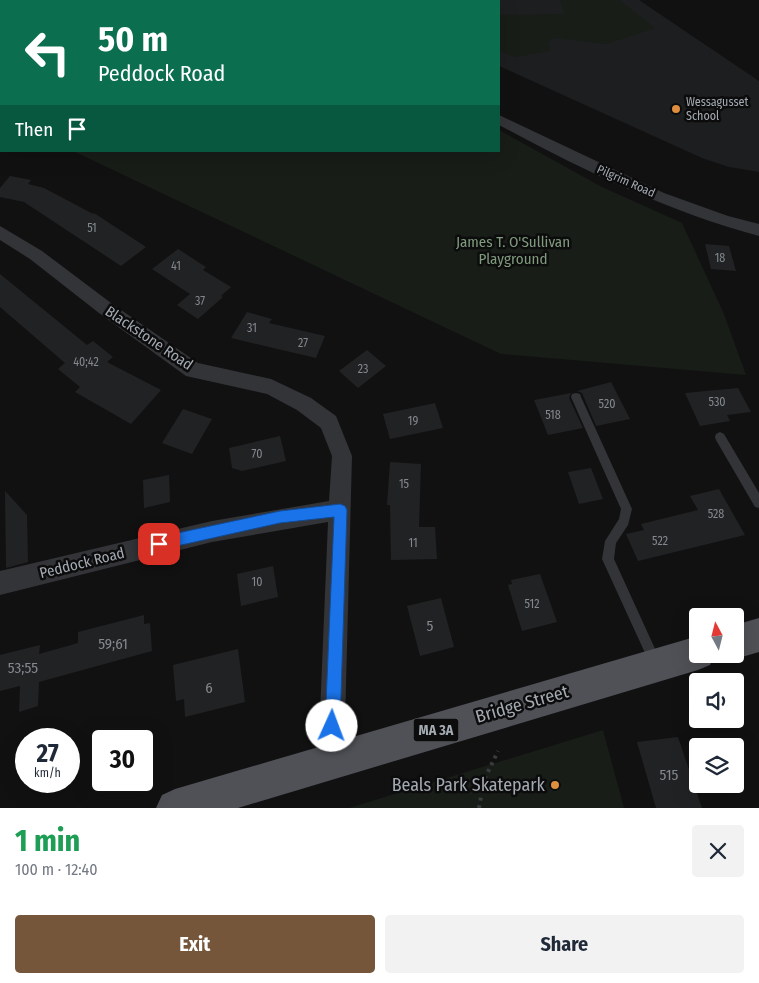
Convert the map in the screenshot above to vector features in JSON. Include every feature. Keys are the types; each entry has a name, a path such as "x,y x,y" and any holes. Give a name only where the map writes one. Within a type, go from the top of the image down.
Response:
{"main road":[{"path":"744,639 759,635"},
{"name":"Bridge Street","path":"175,808 689,656"}],"street":[{"name":"Pilgrim Road","path":"500,120 564,153 688,210 721,221 759,230"},
{"name":"Blackstone Road","path":"0,232 36,255 105,308 194,370 271,387 304,404 329,422 342,456 331,761"},
{"name":"Peddock Road","path":"0,583 194,535 280,517 340,510"}],"lane":[{"path":"576,397 627,509 624,521 611,541 608,559 657,665"},
{"path":"720,436 759,503"}],"path":[{"path":"479,808 484,780 498,751"}],"shaded area":[{"name":"Wessagusset School","path":"500,0 639,0 759,81 759,172 729,167 702,158 500,66"}],"green space":[{"path":"560,0 619,0 655,28 606,44 554,38 548,42 550,51 516,57 500,51 500,15 565,14"},
{"name":"James T. O'Sullivan Playground","path":"500,131 602,187 682,223 724,314 746,375 501,354 75,152 500,152"},
{"path":"603,730 624,808 349,808"}],"building":[{"path":"10,176 31,180 28,184 44,188 94,213 146,247 121,266 24,202 0,197 0,188"},
{"path":"705,244 729,246 736,271 711,269"},
{"path":"178,249 206,267 203,270 231,287 221,296 223,297 198,319 177,305 190,294 152,269"},
{"path":"0,274 87,345 93,341 113,357 107,362 161,390 131,424 75,392 80,387 58,369 65,363 0,307"},
{"path":"247,312 272,319 269,323 325,336 316,358 231,338"},
{"path":"367,350 386,366 358,388 339,371"},
{"path":"611,382 630,419 596,426 582,393 577,391"},
{"path":"738,388 751,412 727,415 730,421 700,426 685,393"},
{"path":"571,393 569,398 583,428 548,435 534,400"},
{"path":"435,403 443,428 390,439 383,414"},
{"path":"183,409 212,419 192,454 162,443"},
{"path":"280,436 286,461 242,471 232,468 229,448"},
{"path":"390,462 421,464 419,527 435,527 437,559 391,560 390,505 387,505"},
{"path":"591,468 603,499 579,504 568,472"},
{"path":"169,475 170,502 144,508 143,480"},
{"path":"719,489 745,535 638,561 626,534 644,530 641,524 698,510 690,496"},
{"path":"5,491 27,515 28,562 6,568"},
{"path":"273,566 278,597 241,606 237,574"},
{"path":"540,574 557,622 522,631 508,585 512,584 511,580"},
{"path":"441,598 454,647 420,656 407,606"},
{"path":"144,615 144,624 150,623 152,651 39,682 38,706 19,712 20,686 0,691 0,655 40,645 39,654 78,643 78,632"},
{"path":"238,649 245,702 185,717 184,699 176,701 173,665"},
{"path":"678,737 689,770 689,793 697,793 702,808 656,808 637,742"}],"place":[{"name":"Wessagusset School","path":"676,109"},
{"name":"Beals Park Skatepark","path":"555,785"}],"route":[{"path":"159,544 280,517 340,510 332,726"}]}
